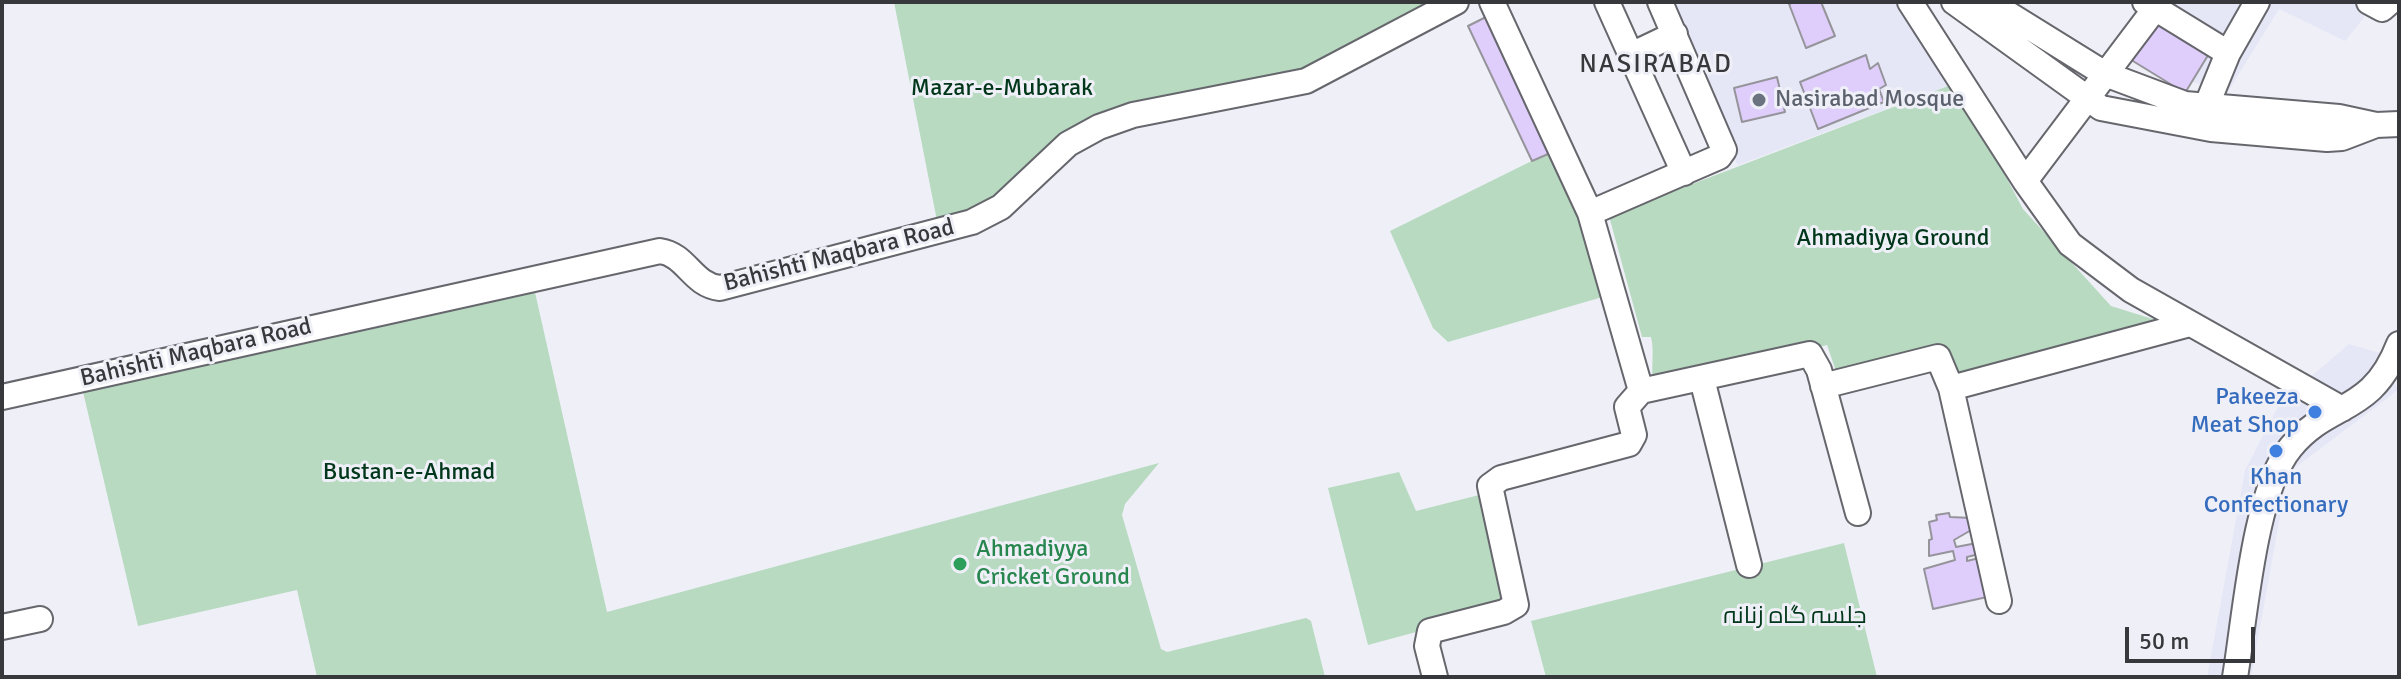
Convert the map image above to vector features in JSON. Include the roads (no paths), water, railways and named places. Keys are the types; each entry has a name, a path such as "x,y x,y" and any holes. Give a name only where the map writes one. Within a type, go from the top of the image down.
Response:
{"street":[{"name":"Bahishti Maqbara Road","path":"2,397 660,251 680,258 699,282 720,288 972,222 1001,207 1068,144 1099,127 1133,115 1306,81 1456,2"},
{"path":"1492,2 1590,213 1641,391"},
{"path":"1607,2 1684,173"},
{"path":"1590,213 1719,157 1724,143 1660,2"},
{"path":"1910,2 2051,220 2081,253 2131,290 2342,409"},
{"path":"1954,2 2086,100 2110,110 2191,112 2327,128 2387,124"},
{"path":"1989,2 2105,74 2191,112"},
{"path":"2191,112 2257,2"},
{"path":"2369,2 2382,9 2390,2"},
{"path":"2025,181 2154,4 2228,53"},
{"path":"1631,55 1675,34"},
{"path":"1951,388 2190,324"},
{"path":"1435,677 1427,646 1430,631 1504,612 1516,605 1490,486 1501,478 1629,444 1634,435 1627,407 1641,391 1804,353 1815,360 1858,513"},
{"path":"2235,677 2256,547 2282,460 2293,445 2371,392 2397,356"},
{"path":"1823,386 1938,357 1951,388 1999,601"},
{"path":"1702,379 1749,565"},
{"path":"2,627 40,619"}],"place":[{"name":"Nasirabad Mosque","path":"1759,100"},
{"name":"Pakeeza Meat Shop","path":"2315,412"},
{"name":"Khan Confectionary","path":"2276,451"},
{"name":"Ahmadiyya Cricket Ground","path":"960,564"}],"district":[{"name":"NASIRABAD","path":"1656,65"}],"park label":[{"name":"Mazar-e-Mubarak","path":"1002,89"},
{"name":"Ahmadiyya Ground","path":"1893,239"},
{"name":"Bustan-e-Ahmad","path":"409,473"},
{"name":"جلسہ گاہ زنانہ","path":"1795,617"}]}
